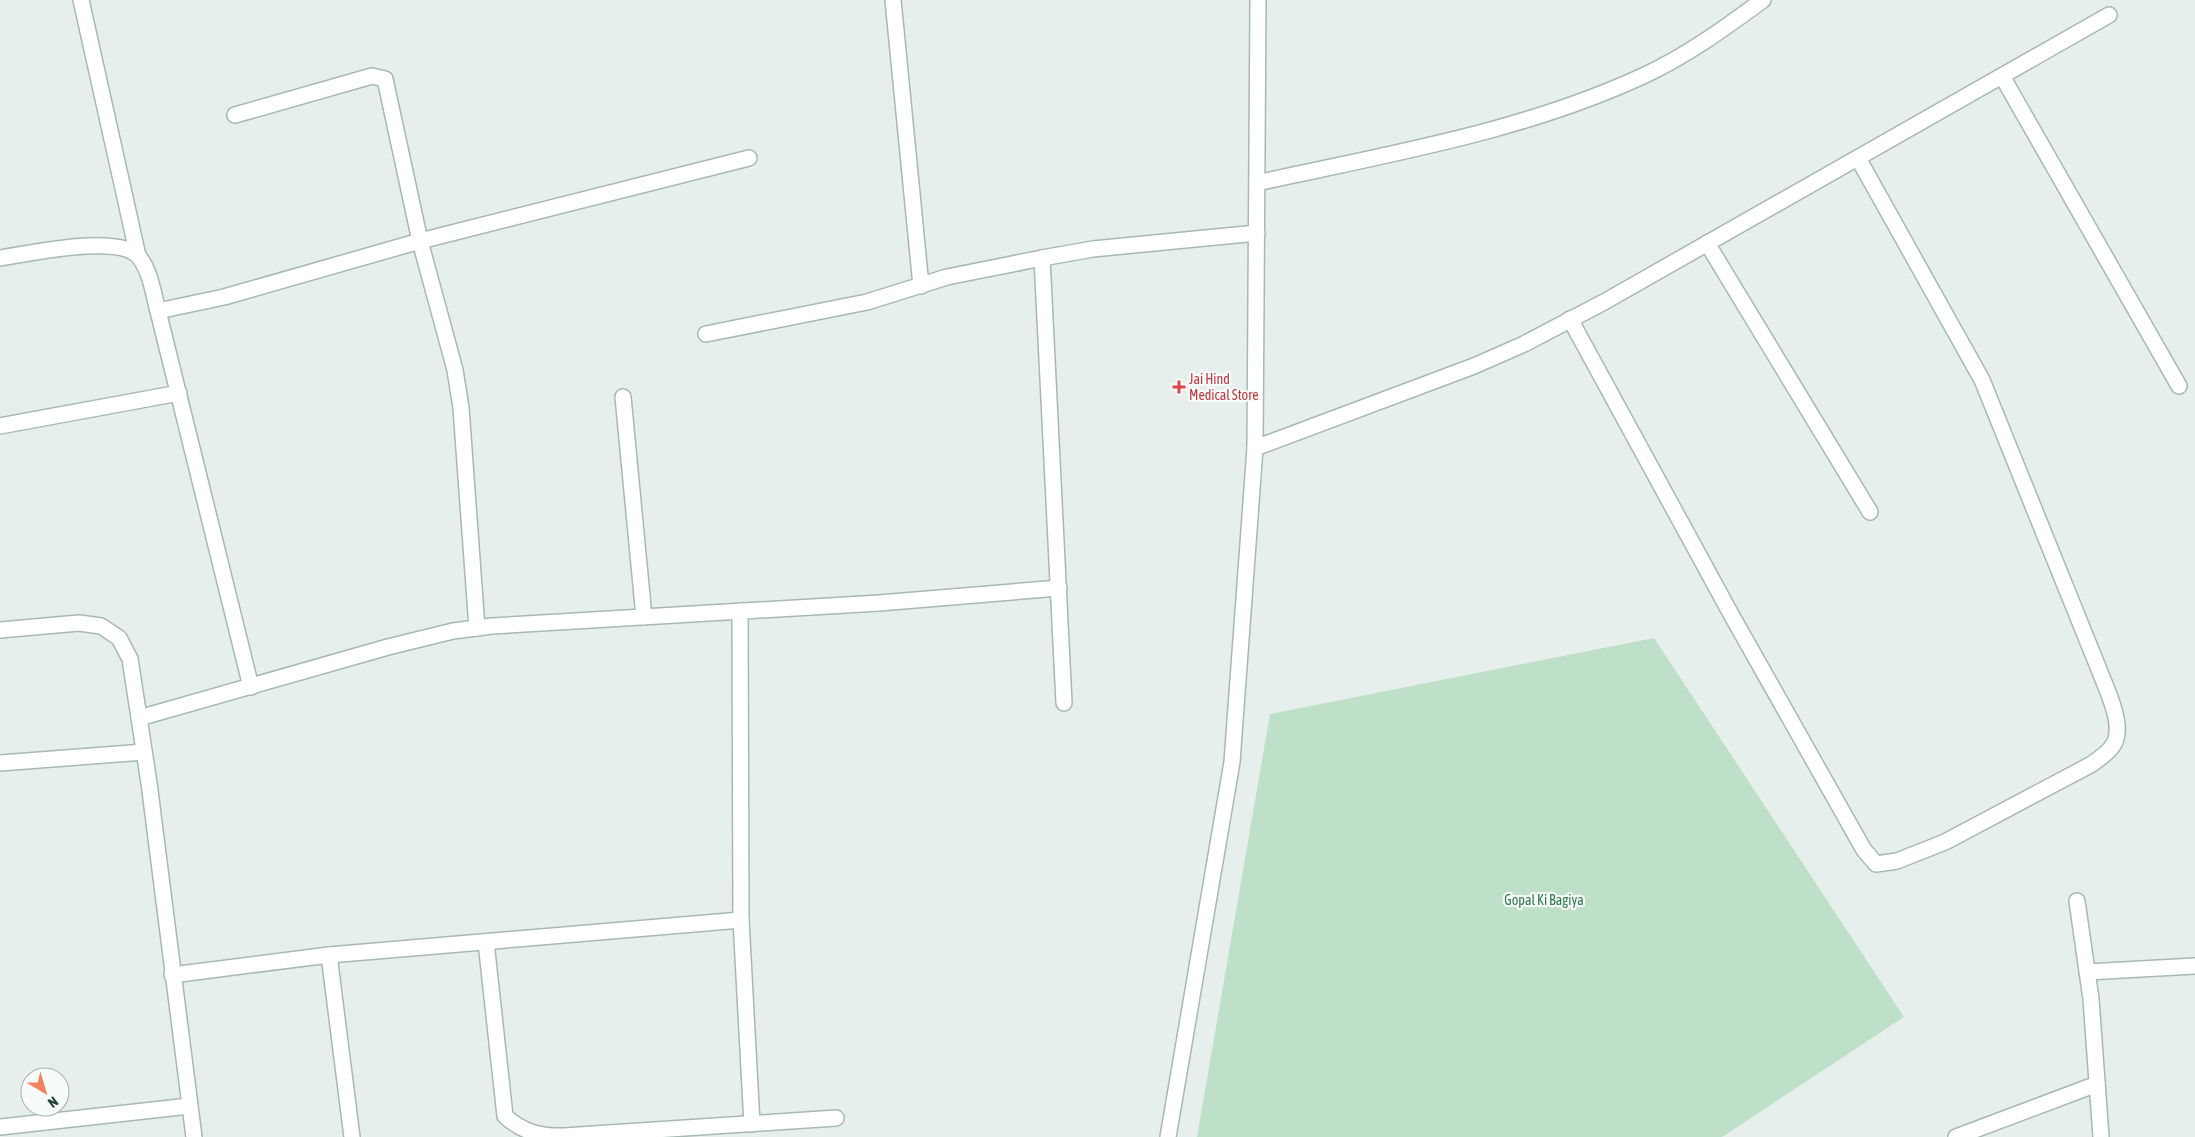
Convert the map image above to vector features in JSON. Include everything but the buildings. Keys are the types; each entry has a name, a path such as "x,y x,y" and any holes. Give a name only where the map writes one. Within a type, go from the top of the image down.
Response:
{"street":[{"path":"82,0 138,256 148,275 158,311 251,687"},
{"path":"893,0 920,286"},
{"path":"1168,1137 1232,762 1256,448 1258,0"},
{"path":"1257,183 1492,130 1597,95 1646,75 1695,48 1763,0"},
{"path":"1256,448 1474,366 1524,344 2109,16"},
{"path":"235,115 372,76 385,79 420,241 455,370 461,408 477,628"},
{"path":"2002,76 2180,386"},
{"path":"158,311 224,297 420,241 750,158"},
{"path":"1570,319 1736,625 1864,850 1876,864 1897,861 1945,842 2092,764 2106,753 2116,739 2115,714 2098,668 1982,380 1858,158"},
{"path":"706,334 867,302 947,277 1042,258 1093,249 1257,233"},
{"path":"1707,243 1870,512"},
{"path":"0,258 89,244 120,248 138,256"},
{"path":"1042,258 1064,703"},
{"path":"0,426 178,393"},
{"path":"623,397 644,617"},
{"path":"139,718 388,647 453,631 879,603 1059,588"},
{"path":"740,612 741,920 752,1124"},
{"path":"0,630 79,623 101,626 118,638 130,659 144,752 194,1137"},
{"path":"0,763 144,752"},
{"path":"2077,901 2087,972 2101,1137"},
{"path":"172,975 328,955 741,920"},
{"path":"486,942 505,1116 515,1126 543,1137 836,1118"},
{"path":"328,955 352,1137"},
{"path":"2087,972 2195,966"},
{"path":"1956,1137 2097,1084"},
{"path":"0,1127 189,1106"}],"green space":[{"name":"Gopal Ki Bagiya","path":"1654,638 1904,1017 1722,1137 1197,1137 1270,714"}],"place":[{"name":"Jai Hind Medical Store","path":"1179,387"}]}
